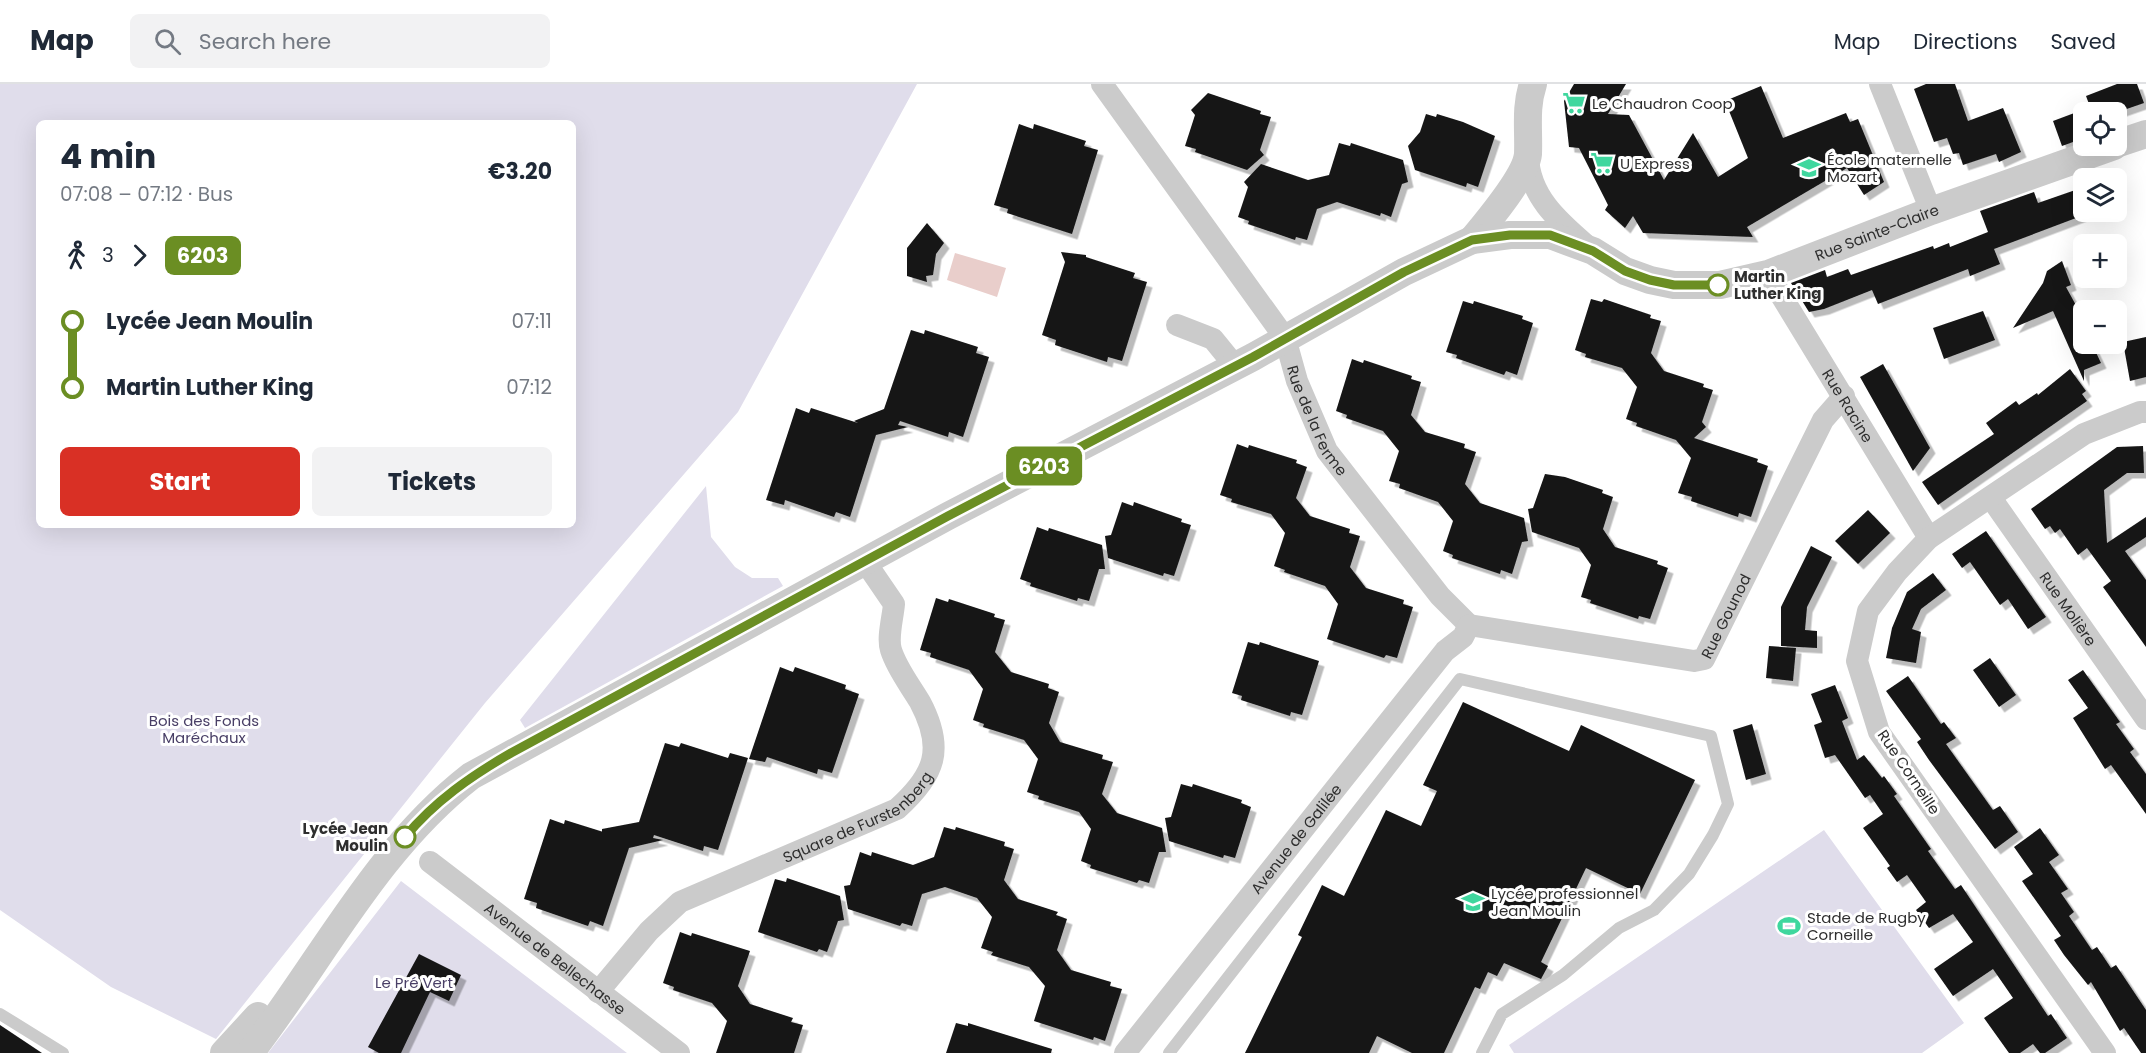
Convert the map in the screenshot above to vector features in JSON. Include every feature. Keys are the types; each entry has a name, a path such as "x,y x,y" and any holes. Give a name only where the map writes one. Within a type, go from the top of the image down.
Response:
{"street":[{"name":"Rue de la Ferme","path":"1102,84 1285,338 1297,381 1328,451 1440,596 1469,625"},
{"path":"1472,240 1515,182 1528,156 1528,99 1533,84"},
{"path":"1881,84 1931,211"},
{"name":"Rue Sainte-Claire","path":"2127,141 2146,134"},
{"name":"Rue Sainte-Claire","path":"1528,156 1535,191 1549,209 1593,251 1625,271 1674,285 1720,285 1768,274 1931,211 2084,156"},
{"path":"250,1053 294,994 303,975 401,842 444,797 471,776 866,563 948,516 1235,366 1404,272 1472,240 1510,235 1550,235 1593,251"},
{"name":"Rue Racine","path":"1768,274 1929,538"},
{"path":"1177,325 1213,339 1235,366"},
{"name":"Rue Gounod","path":"1469,625 1694,661 1704,659 1823,420 1844,396"},
{"name":"Rue Corneille","path":"2106,1053 1879,732 1857,661 1868,611 1898,572 1929,538 2084,434 2140,412 2146,412"},
{"name":"Rue Molière","path":"1991,498 2146,719"},
{"name":"Square de Furstenberg","path":"598,992 649,931 680,902 897,809 919,789 933,764 935,738 920,703 903,677 890,648 894,604 866,563"},
{"name":"Avenue de Galilée","path":"1125,1053 1445,651 1463,637 1469,625"},
{"name":"Avenue de Bellechasse","path":"430,862 679,1053"},
{"path":"224,1053 281,988 303,975"}],"lane":[{"path":"1169,1053 1460,679 1711,736 1728,804 1713,835 1689,874 1654,910 1619,928 1563,975 1502,1014 1482,1053"},
{"path":"0,1014 63,1053"}],"green space":[{"name":"Bois des Fonds Maréchaux","path":"0,84 917,84 738,412 485,703 216,1039 111,987 0,910"},
{"path":"706,486 711,537 735,567 752,578 778,578 783,586 525,728 520,720"},
{"name":"Stade de Rugby Corneille","path":"1824,830 1964,1023 1922,1053 1514,1053 1509,1045"},
{"name":"Le Pré Vert","path":"401,881 627,1053 268,1053"}],"shaded area":[{"path":"955,253 1006,268 997,297 947,280"}],"building":[{"path":"1574,84 1626,84 1608,114 1629,115 1664,180 1693,133 1718,177 1748,158 1725,101 1761,86 1783,138 1846,113 1850,122 1858,119 1884,182 1864,195 1847,168 1747,227 1753,237 1643,233 1633,216 1625,228 1605,210 1608,205 1579,148 1569,147 1564,101"},
{"path":"1926,84 1955,84 1968,121 2003,108 2021,152 1999,162 1996,154 1963,165 1959,153 1953,154 1947,138 1934,142 1914,89"},
{"path":"2117,84 2137,84 2144,103 2127,109 2127,102 2088,102 2086,96"},
{"path":"1208,93 1261,111 1260,114 1271,117 1260,150 1264,155 1247,170 1195,152 1196,149 1185,146 1195,115 1191,110"},
{"path":"1426,114 1436,117 1437,114 1463,122 1495,136 1478,187 1467,183 1466,187 1415,170 1408,146 1420,132"},
{"path":"2073,114 2073,142 2062,146 2053,121"},
{"path":"1019,124 1033,129 1034,124 1086,141 1084,146 1098,150 1072,234 1007,213 1008,209 994,205"},
{"path":"1339,143 1350,146 1351,143 1403,160 1408,182 1402,184 1391,217 1381,213 1380,216 1337,202 1317,209 1307,240 1296,237 1295,240 1248,224 1249,221 1238,217 1248,187 1244,182 1261,164 1308,180 1329,175"},
{"path":"2073,191 2073,219 1994,249 2000,264 1970,276 1968,269 1878,304 1872,290 1824,309 1809,312 1791,283 1825,270 1827,277 1848,269 1851,275 1933,246 1934,249 1949,243 1950,247 1988,232 1980,211 2034,192 2038,203"},
{"path":"927,223 944,243 936,254 933,275 926,276 927,282 907,276 907,248"},
{"path":"1061,252 1086,255 1086,257 1135,273 1133,278 1147,282 1122,361 1108,357 1107,362 1055,345 1056,340 1042,335 1065,262"},
{"path":"2062,261 2071,285 2066,287 2073,300 2073,354 2097,354 2101,363 2084,370 2084,381 2053,311 2013,328 2043,283 2047,271"},
{"path":"1591,299 1602,302 1604,299 1651,315 1650,318 1661,321 1651,353 1664,371 1704,384 1703,387 1713,390 1702,422 1706,427 1694,438 1758,459 1757,462 1768,466 1751,517 1739,513 1738,517 1691,501 1692,497 1678,493 1691,458 1676,440 1636,426 1637,423 1626,419 1637,387 1622,368 1585,357 1586,354 1575,350"},
{"path":"1463,301 1473,304 1474,301 1523,316 1522,319 1533,323 1517,375 1506,371 1504,375 1456,358 1457,355 1446,352"},
{"path":"1983,311 1995,340 1944,359 1933,328"},
{"path":"911,330 924,334 925,330 978,347 976,353 989,357 963,437 949,432 948,437 900,421 898,425 908,427 876,435 850,517 836,512 834,517 785,500 784,505 766,500 796,408 809,413 811,408 858,423 854,421 884,409"},
{"path":"2146,337 2146,377 2130,381 2125,354 2127,354 2127,341"},
{"path":"1352,359 1363,363 1364,360 1412,376 1411,379 1421,382 1411,415 1425,432 1465,444 1464,448 1476,452 1465,484 1480,503 1524,518 1528,541 1522,542 1512,574 1501,570 1500,574 1452,558 1453,555 1443,551 1453,521 1438,502 1399,488 1400,484 1389,481 1399,451 1383,431 1346,418 1347,415 1336,411"},
{"path":"1883,364 1930,448 1913,471 1860,377"},
{"path":"2070,369 2086,391 2082,394 2087,401 1938,505 1922,482 1994,434 1986,423 2016,401 2019,405 2037,393 2038,395"},
{"path":"1237,444 1248,448 1249,445 1297,460 1296,463 1307,467 1296,498 1310,516 1350,529 1349,533 1360,536 1350,567 1366,588 1404,600 1403,604 1413,607 1397,658 1386,655 1384,658 1327,639 1338,604 1325,586 1284,572 1285,570 1274,566 1285,533 1271,514 1231,502 1232,499 1220,495"},
{"path":"2143,446 2144,473 2127,473 2104,490 2107,543 2146,517 2146,537 2125,551 2146,580 2146,647 2103,587 2111,581 2087,548 2078,555 2060,529 2055,533 2050,526 2045,529 2031,509 2117,447"},
{"path":"1545,474 1565,477 1603,490 1602,493 1613,497 1603,529 1615,547 1658,561 1657,564 1668,568 1650,619 1639,616 1638,619 1590,603 1591,600 1581,597 1591,565 1579,548 1532,532 1528,509 1533,508"},
{"path":"1122,502 1133,506 1134,502 1182,519 1181,522 1191,525 1174,576 1164,573 1163,576 1108,558 1105,536 1111,535"},
{"path":"1868,510 1890,533 1858,564 1835,541"},
{"path":"1037,527 1048,531 1049,528 1102,545 1105,569 1099,569 1089,601 1078,598 1077,601 1030,586 1031,583 1020,579"},
{"path":"1986,531 2046,617 2028,629 2008,599 2000,605 1970,562 1962,568 1952,554"},
{"path":"1811,546 1832,557 1807,607 1805,630 1817,631 1817,648 1781,646 1781,607"},
{"path":"1933,573 1946,590 1921,609 1912,629 1921,632 1916,663 1886,658 1892,628 1907,592"},
{"path":"936,598 948,602 949,599 995,614 994,617 1005,620 995,652 1011,672 1049,684 1048,688 1059,692 1049,723 1060,742 1103,755 1102,759 1113,762 1102,794 1117,813 1162,828 1166,852 1159,852 1149,883 1139,880 1137,883 1090,868 1091,865 1081,861 1091,829 1079,812 1038,799 1039,796 1027,792 1038,759 1024,740 983,727 984,724 973,720 983,689 969,670 930,657 931,653 920,650"},
{"path":"1248,642 1259,645 1260,642 1319,661 1302,715 1291,712 1290,716 1241,700 1242,696 1232,693"},
{"path":"1769,646 1796,648 1793,681 1766,678"},
{"path":"1990,658 2016,695 1999,707 1973,670"},
{"path":"780,667 793,672 795,667 846,685 845,689 859,694 832,773 818,769 817,774 767,757 765,762 749,759"},
{"path":"2083,670 2120,722 2116,724 2134,749 2130,752 2146,774 2146,814 2111,765 2105,769 2073,718 2088,708 2068,680"},
{"path":"1908,676 1941,724 1944,722 1956,738 1946,744 1993,810 2000,806 2018,832 1995,849 1929,760 1917,742 1921,739 1886,691"},
{"path":"1835,685 1848,718 1842,721 1857,760 1864,755 1882,778 1884,776 1897,794 1894,796 1931,849 1928,851 1955,889 1961,885 2048,1016 2051,1014 2067,1038 2045,1053 2040,1053 2033,1044 2020,1053 2009,1053 1984,1018 2013,998 1993,969 1953,996 1934,969 1973,942 1953,914 1929,928 1916,910 1926,902 1907,875 1897,882 1887,868 1890,866 1863,828 1883,814 1870,795 1865,798 1835,755 1825,758 1814,725 1822,722 1811,694"},
{"path":"1463,702 1569,751 1581,725 1695,780 1640,894 1586,868 1541,962 1548,966 1541,979 1504,963 1497,976 1488,972 1480,989 1475,987 1444,1053 1412,1053 1377,1036 1369,1053 1245,1053 1302,937 1298,935 1322,885 1344,896 1386,810 1421,826 1437,791 1423,785"},
{"path":"1752,724 1766,774 1746,780 1733,730"},
{"path":"665,743 679,747 681,743 728,758 730,753 748,758 718,850 704,846 703,851 654,835 653,838 663,840 629,848 603,926 590,921 588,926 536,908 537,903 524,899 550,819 564,824 565,820 602,832 602,829 639,822"},
{"path":"1181,784 1192,787 1193,784 1242,800 1241,803 1251,807 1235,858 1224,855 1223,858 1169,841 1165,818 1171,817"},
{"path":"944,827 955,830 956,827 1005,842 1004,846 1014,849 1004,880 1018,899 1058,912 1056,915 1067,919 1057,950 1071,970 1111,982 1110,986 1122,989 1105,1041 1094,1037 1093,1040 1034,1021 1045,986 1029,967 991,955 993,952 981,948 992,917 977,898 945,887 922,894 912,926 902,923 900,926 848,909 844,886 850,885 860,852 871,856 872,852 913,865 934,857"},
{"path":"2040,828 2059,855 2049,862 2068,889 2061,893 2074,912 2069,916 2092,950 2097,947 2111,968 2116,965 2146,1010 2146,1053 2141,1053 2124,1028 2120,1031 2091,982 2088,985 2064,955 2054,940 2061,936 2022,881 2033,874 2014,847"},
{"path":"787,878 840,896 844,920 838,921 827,952 819,949 817,952 758,932 775,879 786,882"},
{"path":"680,932 691,936 692,933 750,951 738,986 750,1004 793,1018 791,1022 803,1025 794,1053 716,1053 727,1021 712,1003 673,990 674,987 663,983"},
{"path":"419,954 461,975 449,1001 430,992 401,1053 379,1053 368,1047"},
{"path":"956,1023 968,1026 968,1023 1052,1049 1051,1053 946,1053"},
{"path":"0,1025 42,1053 0,1053"}],"bus line":[{"name":"6203","path":"405,837 417,822 444,797 471,776 511,753 893,548 948,516 1253,357 1404,272 1472,240 1510,235 1550,235 1593,251 1625,271 1650,280 1674,285 1718,285"}],"place":[{"name":"Le Chaudron Coop","path":"1574,103"},
{"name":"U Express","path":"1602,163"},
{"name":"École maternelle Mozart","path":"1809,168"},
{"name":"Martin Luther King","path":"1718,285"},
{"name":"Lycée Jean Moulin","path":"405,837"},
{"name":"Lycée professionnel Jean Moulin","path":"1473,902"},
{"name":"Stade de Rugby Corneille","path":"1789,926"}]}
